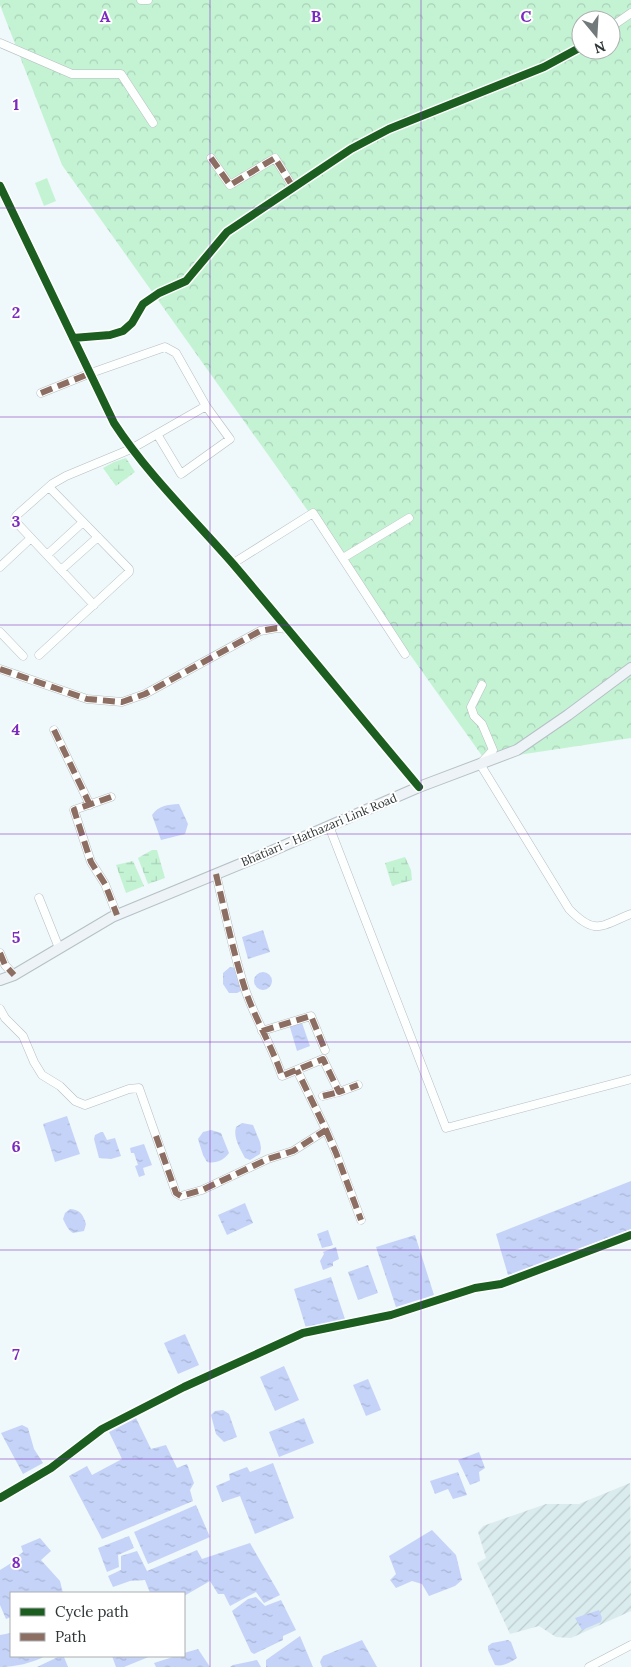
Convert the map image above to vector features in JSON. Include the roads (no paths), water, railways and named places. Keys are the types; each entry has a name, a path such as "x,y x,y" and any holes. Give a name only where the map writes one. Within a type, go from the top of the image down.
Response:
{"main road":[{"name":"Bhatiari - Hathazari Link Road","path":"0,980 14,975 117,915 419,787 522,747 631,668"}],"street":[{"path":"141,0 148,0"},
{"path":"0,43 72,74 121,74 153,123"},
{"path":"73,338 110,335 123,331 132,323 143,304 159,292 186,281 227,232 366,140 544,67 571,52"},
{"path":"211,158 230,185 275,158 294,187"},
{"path":"0,186 114,423 130,449 232,564 419,787"},
{"path":"42,393 91,373 165,347 176,353 206,406 230,439 182,474 157,434"},
{"path":"94,605 16,522 15,518 49,487 66,476 130,449 206,406"},
{"path":"39,655 130,572 49,487"},
{"path":"232,564 313,513 405,654"},
{"path":"343,558 408,518"},
{"path":"47,555 82,522"},
{"path":"61,570 98,537"},
{"path":"0,567 31,538"},
{"path":"0,669 87,699 122,702 145,694 260,631 277,628 287,629"},
{"path":"0,632 23,656"},
{"path":"482,684 470,706 474,716 482,724 493,750 480,764 569,909 582,922 596,926 609,924 631,914"},
{"path":"54,730 90,805"},
{"path":"111,797 74,810 90,862 105,884 117,915"},
{"path":"329,826 446,1128 631,1078"},
{"path":"216,874 245,989 282,1076 324,1059 339,1092"},
{"path":"39,898 59,948"},
{"path":"0,953 5,965 14,975"},
{"path":"0,1009 5,1018 23,1036 42,1075 60,1086 75,1101 85,1105 129,1088 139,1088 176,1193 181,1196 202,1190 268,1160 293,1151 326,1130"},
{"path":"262,1031 311,1016 325,1050"},
{"path":"297,1070 336,1153 361,1220"},
{"path":"323,1096 358,1085"},
{"path":"0,1498 51,1468 102,1429 184,1387 303,1333 391,1315 475,1288 502,1284 631,1235"},
{"path":"589,1667 631,1645"}],"water":[{"path":"179,804 188,824 185,834 161,840 152,815 160,807"},
{"path":"263,930 270,952 248,959 242,937"},
{"path":"230,967 236,968 242,987 241,991 237,993 229,993 223,984 223,973"},
{"path":"263,972 269,975 272,981 269,987 263,990 257,987 254,981 257,975"},
{"path":"301,1020 310,1046 297,1051 289,1024"},
{"path":"67,1116 80,1154 55,1162 43,1124"},
{"path":"242,1123 253,1125 260,1142 260,1154 250,1160 245,1158 236,1139 236,1127"},
{"path":"211,1130 221,1133 229,1153 225,1158 217,1162 207,1162 198,1139 203,1132"},
{"path":"103,1132 107,1140 115,1138 121,1156 111,1159 99,1158 94,1139 95,1135"},
{"path":"144,1144 152,1165 143,1168 145,1175 139,1177 135,1166 138,1165 130,1148"},
{"path":"631,1181 631,1229 508,1275 496,1234"},
{"path":"245,1203 253,1223 227,1235 218,1215"},
{"path":"70,1209 77,1210 83,1216 86,1224 84,1231 73,1233 67,1227 63,1219 65,1213"},
{"path":"328,1230 333,1245 322,1248 317,1234"},
{"path":"415,1235 434,1295 396,1307 376,1247"},
{"path":"336,1247 339,1259 333,1262 333,1266 323,1270 320,1261 324,1254 323,1252"},
{"path":"368,1265 378,1293 358,1300 348,1272"},
{"path":"331,1277 346,1322 306,1328 294,1289"},
{"path":"185,1334 199,1365 178,1374 164,1343"},
{"path":"284,1366 299,1400 275,1411 260,1377"},
{"path":"368,1379 381,1410 366,1416 353,1385"},
{"path":"223,1410 229,1414 237,1437 224,1442 216,1434 211,1415 215,1411"},
{"path":"136,1418 151,1449 166,1445 177,1468 187,1464 194,1483 190,1490 193,1501 102,1539 69,1476 87,1466 92,1475 122,1459 109,1432"},
{"path":"304,1418 314,1443 279,1457 269,1432"},
{"path":"22,1425 28,1428 34,1449 43,1463 23,1474 1,1433"},
{"path":"479,1452 485,1468 479,1472 480,1481 470,1485 458,1460"},
{"path":"273,1463 294,1518 255,1534 240,1496 222,1502 216,1486 230,1480 229,1474 247,1467 250,1472"},
{"path":"458,1472 467,1495 453,1499 448,1489 435,1494 430,1481"},
{"path":"196,1505 210,1537 148,1564 134,1532"},
{"path":"432,1530 456,1555 462,1580 455,1586 429,1596 422,1584 412,1581 396,1588 390,1580 396,1574 389,1556"},
{"path":"129,1536 134,1548 118,1555 119,1567 107,1572 98,1548"},
{"path":"40,1538 51,1551 41,1560 60,1581 63,1592 10,1592 10,1617 6,1619 0,1605 0,1570 13,1562 23,1552 21,1546"},
{"path":"250,1543 280,1595 264,1603 256,1592 230,1606 224,1594 218,1594 210,1581 185,1595 185,1592 150,1592 145,1580 130,1581 113,1587 108,1576 121,1570 121,1556 137,1551 147,1571 197,1550 202,1559"},
{"path":"256,1597 265,1606 281,1600 296,1630 283,1636 283,1640 254,1654 251,1652 232,1611 248,1599"},
{"path":"599,1610 602,1618 601,1622 582,1630 575,1618"},
{"path":"10,1633 10,1657 44,1657 23,1664 0,1667 0,1635"},
{"path":"300,1636 313,1667 266,1667 266,1660"},
{"path":"362,1640 377,1667 322,1667 320,1662 323,1656"},
{"path":"508,1640 511,1642 517,1658 504,1665 495,1665 488,1646 492,1643"},
{"path":"198,1649 210,1667 156,1667 154,1663 173,1657 185,1657 185,1653"},
{"path":"58,1657 64,1657 68,1667 37,1667"},
{"path":"112,1657 149,1657 124,1667 116,1667"},
{"path":"257,1660 261,1667 230,1667 233,1665"}]}
